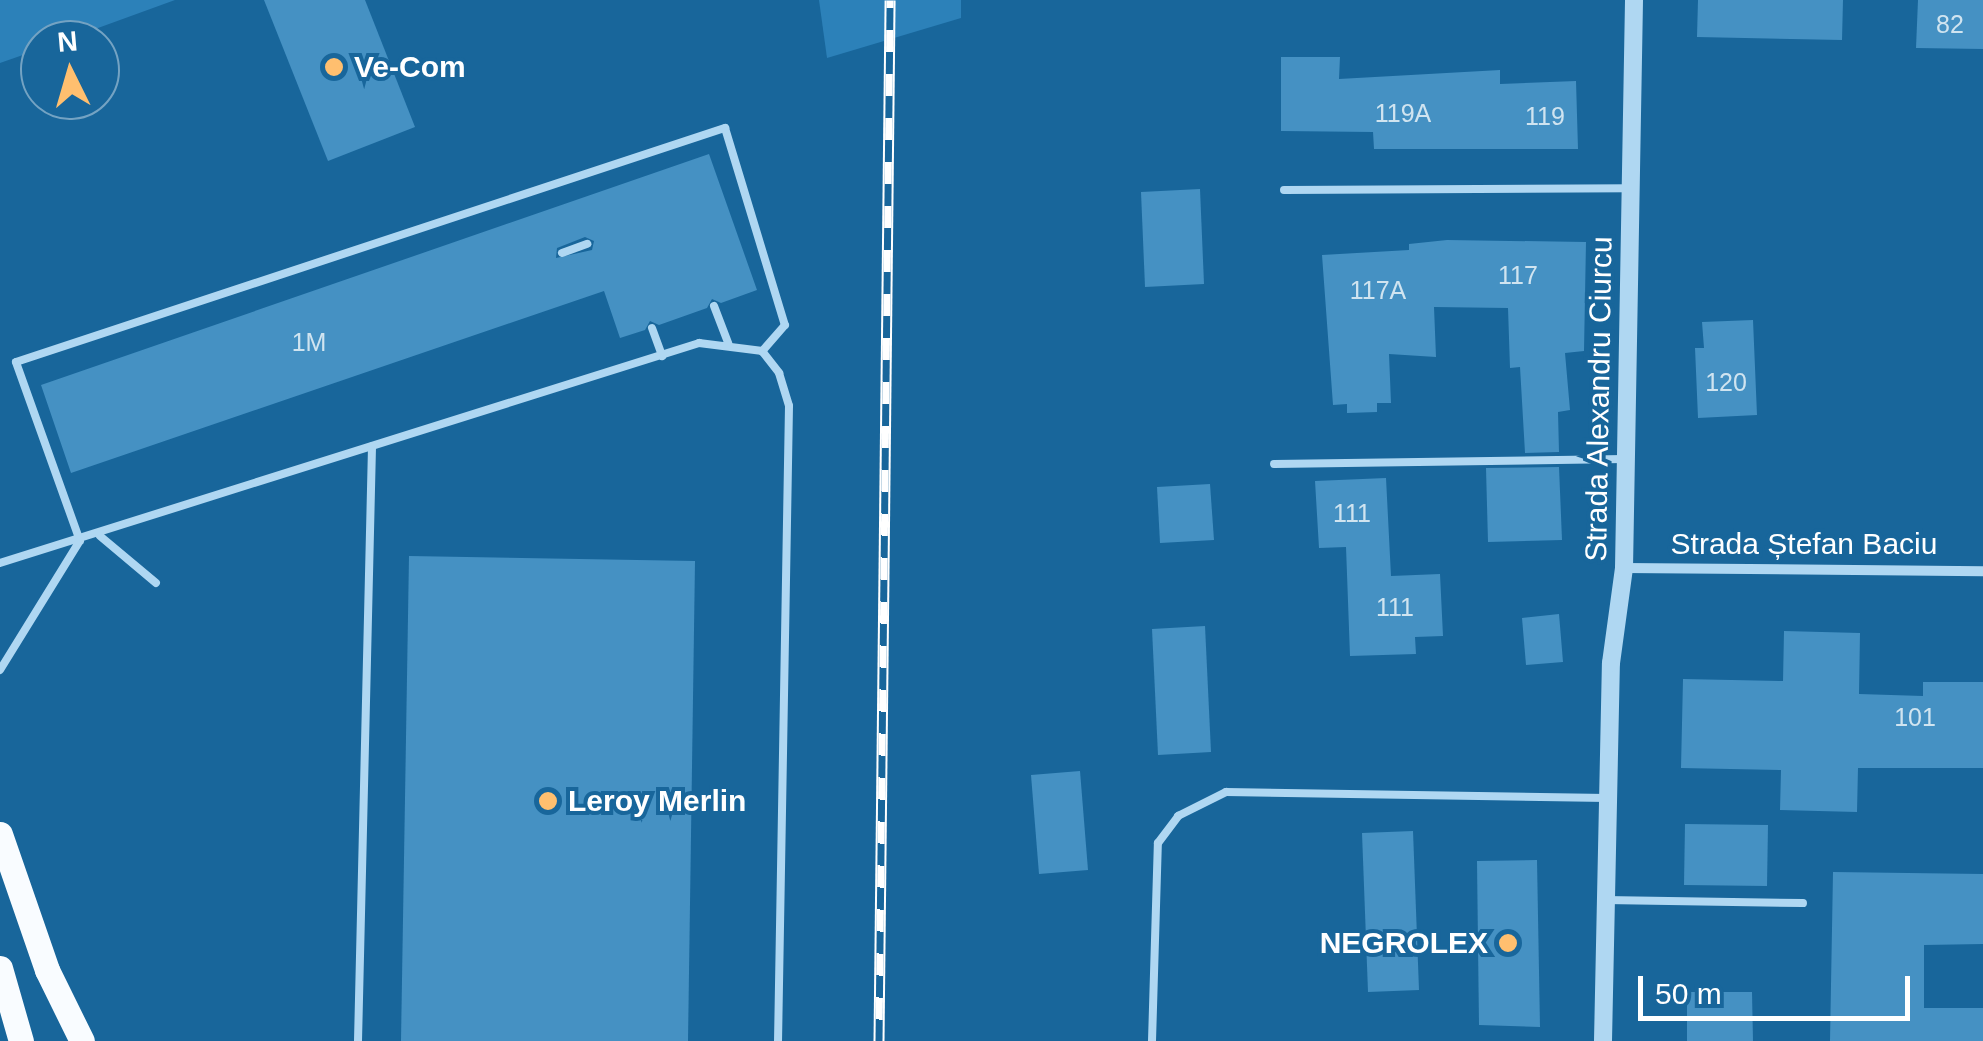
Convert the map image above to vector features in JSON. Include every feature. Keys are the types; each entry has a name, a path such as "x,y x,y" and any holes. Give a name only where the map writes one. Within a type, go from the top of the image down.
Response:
{"main road":[{"path":"0,834 48,970 82,1041"},
{"path":"0,968 20,1041"}],"street":[{"name":"Strada Alexandru Ciurcu","path":"1602,1041 1611,664 1624,568 1634,0"},
{"name":"Strada Ștefan Baciu","path":"1624,568 1983,570"}],"lane":[{"path":"80,541 16,362 725,128 785,325 762,351"},
{"path":"1284,190 1630,188"},
{"path":"562,252 587,244"},
{"path":"714,306 728,343"},
{"path":"652,328 662,356"},
{"path":"0,563 100,536 700,343 728,343 762,351 779,372 789,406 778,1041"},
{"path":"42,434 56,428"},
{"path":"358,1041 372,446"},
{"path":"1274,464 1624,459"},
{"path":"100,536 156,583"},
{"path":"0,670 80,541"},
{"path":"1152,1041 1158,844 1178,816 1226,792 1608,798"},
{"path":"1605,900 1803,904"}],"shaded area":[{"path":"0,0 175,0 120,20 20,20 20,56 0,63"},
{"path":"819,0 961,0 961,18 827,58"}],"building":[{"path":"264,0 365,0 415,127 328,161"},
{"path":"1698,0 1843,0 1842,40 1697,37"},
{"path":"1918,0 1983,0 1983,49 1916,48"},
{"path":"1281,57 1340,57 1339,79 1500,70 1500,84 1576,81 1578,149 1374,149 1373,132 1281,131"},
{"path":"709,154 757,290 721,303 712,299 707,308 659,325 650,321 645,330 620,338 604,291 71,473 41,385","holes":["585,237 594,241 592,250 556,258 557,248"]},
{"path":"1200,189 1204,284 1145,287 1141,192"},
{"path":"1447,240 1586,242 1584,351 1565,353 1570,410 1558,412 1559,452 1525,453 1520,367 1510,368 1508,308 1434,307 1436,357 1389,354 1391,403 1377,403 1377,412 1347,413 1347,404 1333,405 1322,255 1409,250 1409,244"},
{"path":"1753,320 1757,415 1698,418 1695,348 1704,348 1702,322"},
{"path":"1559,467 1562,540 1488,542 1486,468"},
{"path":"1386,478 1391,576 1440,574 1443,636 1415,637 1416,654 1350,656 1346,547 1319,548 1315,481"},
{"path":"1210,484 1214,540 1160,543 1157,487"},
{"name":"Leroy Merlin","path":"409,556 695,561 688,1041 401,1041"},
{"path":"1559,614 1563,662 1526,665 1522,618"},
{"path":"1205,626 1211,752 1158,755 1152,629"},
{"path":"1784,631 1860,633 1859,694 1923,696 1923,682 1983,682 1983,768 1858,768 1857,812 1780,810 1781,770 1681,768 1683,679 1783,681"},
{"path":"1080,771 1088,870 1039,874 1031,775"},
{"path":"1685,824 1768,825 1767,886 1684,885"},
{"path":"1413,831 1419,990 1368,992 1362,833"},
{"name":"NEGROLEX","path":"1537,860 1540,1027 1479,1025 1477,861"},
{"path":"1833,872 1983,874 1983,944 1924,945 1924,1008 1983,1008 1983,1041 1830,1041"},
{"path":"1687,992 1752,992 1753,1041 1687,1041"}],"railway":[{"path":"879,1041 890,0"}],"place":[{"name":"Ve-Com","path":"334,67"},
{"name":"Leroy Merlin","path":"548,801"},
{"name":"NEGROLEX","path":"1508,943"}]}
